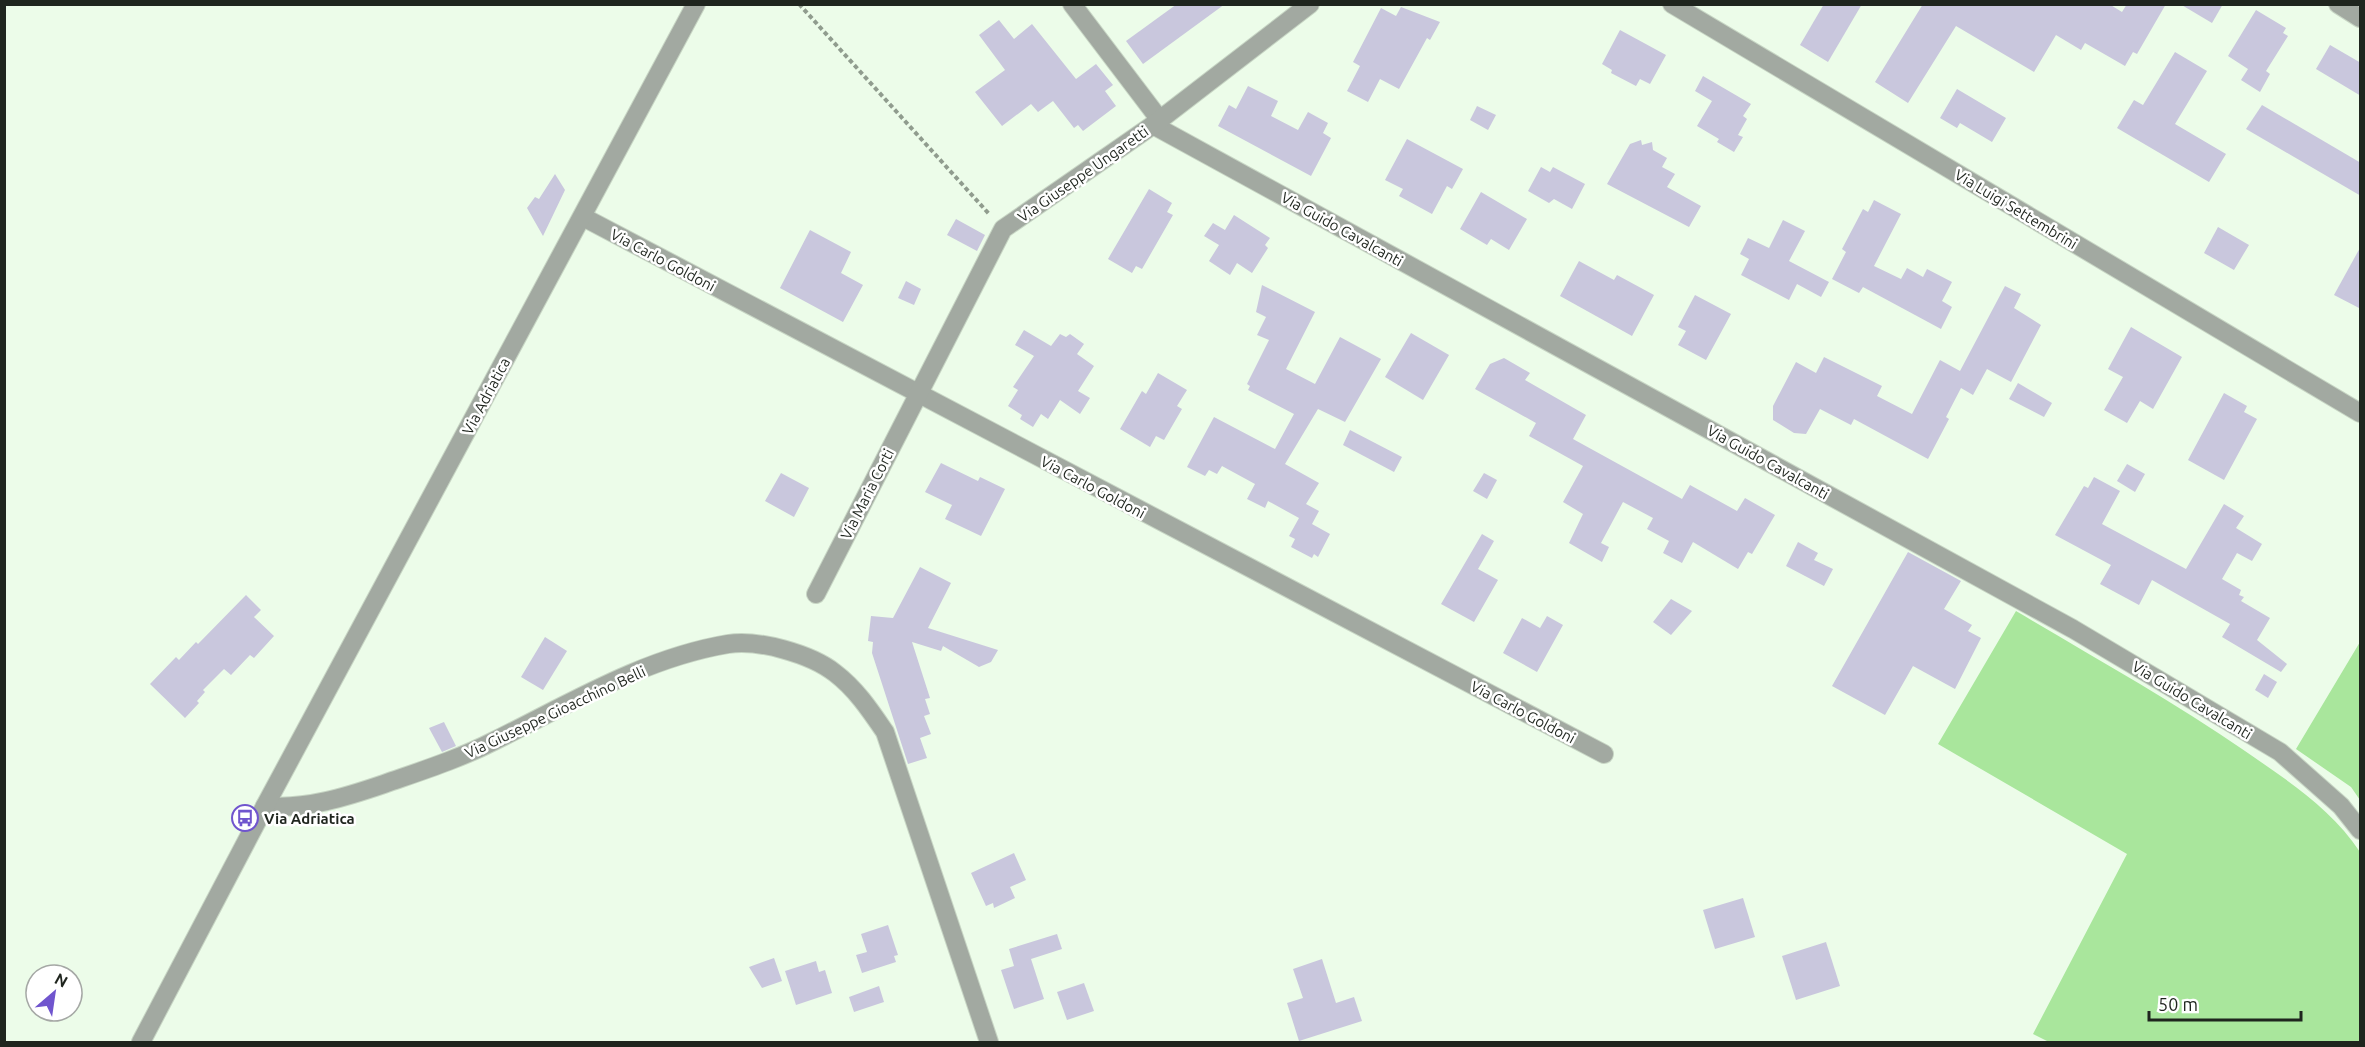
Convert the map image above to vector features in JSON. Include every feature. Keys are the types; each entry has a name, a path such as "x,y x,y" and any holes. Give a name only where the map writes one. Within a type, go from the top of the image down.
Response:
{"street":[{"path":"1072,4 1156,123"},
{"name":"Via Giuseppe Ungaretti","path":"917,395 1003,229 1156,123 1310,4"},
{"name":"Via Luigi Settembrini","path":"1672,4 2361,413"},
{"path":"2337,4 2361,18"},
{"name":"Via Adriatica","path":"141,1042 692,9"},
{"name":"Via Guido Cavalcanti","path":"1156,123 2073,629 2280,752 2342,806 2361,830"},
{"name":"Via Carlo Goldoni","path":"583,217 917,395 1604,754"},
{"name":"Via Maria Corti","path":"816,594 917,395"},
{"name":"Via Giuseppe Gioacchino Belli","path":"265,806 289,808 315,803 366,790 443,764 597,689 695,652 730,644 762,645 798,654 834,672 862,699 885,732 989,1042"}],"path":[{"path":"799,4 1003,229"}],"green space":[{"path":"2016,611 2217,732 2308,796 2348,836 2360,852 2360,1042 2049,1042 2033,1034 2127,854 1938,744"},
{"path":"2360,642 2360,800 2351,787 2296,749"}],"building":[{"path":"1177,4 1225,4 1143,64 1126,41"},
{"path":"1824,4 1862,4 1828,62 1800,45"},
{"path":"1923,4 2109,4 2122,12 2127,4 2166,4 2137,54 2133,52 2125,66 2085,43 2081,50 2056,35 2034,72 1956,26 1908,103 1875,82"},
{"path":"2180,4 2223,4 2212,23"},
{"path":"1401,7 1440,22 1430,40 1427,38 1399,89 1380,79 1368,102 1347,91 1360,66 1353,62 1381,8 1396,16"},
{"path":"2256,10 2286,28 2283,33 2288,36 2266,71 2270,74 2260,92 2241,80 2248,69 2228,56"},
{"path":"999,20 1014,39 1032,24 1076,79 1096,64 1113,85 1105,91 1116,106 1083,131 1078,125 1074,128 1053,101 1038,112 1031,104 1002,126 975,92 1005,70 979,35"},
{"path":"1620,30 1666,55 1650,84 1640,79 1636,86 1611,73 1612,70 1602,64"},
{"path":"2330,45 2361,63 2361,96 2316,69"},
{"path":"2175,52 2207,71 2175,124 2226,154 2209,182 2117,128 2134,100 2143,105"},
{"path":"1703,76 1751,104 1743,116 1747,119 1738,135 1743,137 1734,152 1717,142 1719,139 1697,126 1712,101 1695,91"},
{"path":"1248,86 1278,101 1271,116 1298,130 1308,112 1328,123 1323,133 1331,138 1311,176 1218,126 1229,105 1236,109"},
{"path":"1957,89 2006,118 1992,142 1960,123 1957,128 1940,118"},
{"path":"2262,105 2361,163 2361,196 2246,129"},
{"path":"1477,106 1496,115 1488,130 1470,120"},
{"path":"1407,139 1463,169 1452,189 1447,186 1432,214 1399,196 1403,189 1385,180"},
{"path":"1641,140 1642,145 1652,142 1653,150 1667,158 1662,167 1675,174 1667,187 1701,206 1689,227 1607,184 1630,144"},
{"path":"1541,167 1550,172 1553,167 1585,184 1572,209 1554,199 1549,203 1528,191"},
{"path":"555,174 565,190 543,236 527,208 535,197 539,199"},
{"path":"1149,189 1172,203 1167,212 1173,215 1142,269 1136,266 1132,273 1108,259"},
{"path":"1481,192 1527,219 1509,250 1491,239 1487,245 1460,229"},
{"path":"1874,200 1901,214 1874,266 1901,279 1907,268 1923,277 1927,269 1952,282 1942,301 1952,307 1941,329 1863,287 1859,293 1832,279 1846,252 1842,249 1863,209 1868,212"},
{"path":"1234,215 1270,238 1265,245 1268,248 1252,273 1237,263 1230,275 1209,261 1219,245 1204,236 1213,223 1225,230"},
{"path":"956,219 985,235 977,251 947,235"},
{"path":"1783,220 1805,231 1789,261 1829,282 1821,297 1797,284 1789,300 1741,275 1749,259 1740,254 1748,238 1769,248"},
{"path":"2218,227 2249,245 2234,270 2204,253"},
{"path":"810,230 851,252 841,273 863,285 843,322 780,288"},
{"path":"2361,246 2361,309 2334,295"},
{"path":"1579,261 1614,280 1617,275 1654,295 1632,336 1560,296"},
{"path":"906,281 921,289 914,305 898,298"},
{"path":"1262,285 1315,312 1286,369 1315,384 1340,337 1381,359 1345,422 1318,409 1285,464 1319,483 1306,504 1319,511 1312,524 1330,534 1318,557 1314,554 1312,558 1291,547 1295,539 1289,536 1299,518 1268,501 1265,508 1247,499 1255,484 1222,466 1217,474 1209,470 1205,476 1187,467 1214,417 1275,449 1294,414 1248,390 1250,386 1247,384 1269,340 1257,335 1266,317 1256,312"},
{"path":"2005,286 2021,294 2014,308 2041,325 2011,382 1987,369 1973,395 1961,388 1946,417 1949,419 1928,459 1854,419 1851,425 1820,409 1806,434 1794,433 1773,420 1773,406 1796,362 1816,373 1824,357 1882,386 1877,396 1912,414 1940,360 1960,371"},
{"path":"1695,295 1731,314 1706,360 1678,345 1686,331 1678,327"},
{"path":"2131,327 2182,357 2153,409 2140,401 2127,423 2104,410 2123,377 2108,369"},
{"path":"1024,330 1051,346 1060,334 1066,337 1070,334 1084,344 1077,354 1094,366 1078,391 1090,398 1080,414 1060,400 1048,419 1041,414 1033,427 1020,419 1022,415 1008,406 1018,390 1013,387 1034,356 1015,345"},
{"path":"1411,333 1449,355 1423,400 1385,377"},
{"path":"1504,358 1530,373 1525,380 1586,415 1573,439 1682,499 1690,485 1737,511 1745,498 1775,515 1752,554 1748,552 1738,569 1693,542 1682,563 1663,553 1669,541 1647,529 1653,518 1623,502 1601,543 1609,547 1602,562 1569,543 1583,514 1563,502 1583,466 1529,436 1536,423 1475,389 1490,364"},
{"path":"1158,373 1187,390 1177,406 1182,409 1164,440 1156,436 1150,447 1120,429 1142,391 1146,394"},
{"path":"2018,383 2052,403 2044,417 2009,399"},
{"path":"2224,393 2247,406 2244,412 2257,419 2224,480 2188,460"},
{"path":"1350,430 1402,457 1394,472 1343,445"},
{"path":"941,463 978,481 980,477 1005,489 981,536 945,519 952,505 925,492"},
{"path":"2127,464 2145,474 2135,492 2117,481"},
{"path":"781,473 809,488 794,517 765,501"},
{"path":"1484,473 1497,480 1487,499 1473,491"},
{"path":"2094,477 2120,491 2102,524 2186,569 2224,504 2244,516 2236,528 2262,544 2252,561 2237,553 2222,579 2241,590 2239,595 2244,597 2241,601 2270,618 2257,640 2287,664 2281,672 2222,637 2230,624 2152,580 2139,605 2100,584 2111,565 2055,535 2084,486 2088,488"},
{"path":"1482,534 1494,541 1478,569 1498,580 1474,622 1441,604"},
{"path":"1798,542 1818,553 1814,560 1833,569 1824,586 1786,566"},
{"path":"1908,552 1961,581 1944,609 1972,625 1968,631 1981,638 1955,689 1913,666 1885,715 1832,686"},
{"path":"920,567 951,583 928,628 998,650 991,662 979,667 943,646 941,651 912,642 930,698 925,699 930,714 924,716 931,734 920,738 927,758 908,764 872,653 873,642 868,641 871,616 893,618"},
{"path":"246,595 261,610 254,617 274,636 254,658 250,655 231,675 224,669 203,690 205,692 197,701 199,703 185,718 150,684 176,657 179,660 196,642 198,644"},
{"path":"1671,599 1692,611 1671,635 1653,622"},
{"path":"1547,616 1563,625 1537,672 1503,653 1522,618 1540,628"},
{"path":"545,637 567,651 543,690 521,677"},
{"path":"2264,674 2277,682 2268,698 2255,690"},
{"path":"444,722 456,746 442,752 429,728"},
{"path":"1014,853 1026,880 1010,887 1015,898 994,908 993,903 986,906 971,873"},
{"path":"1743,898 1755,937 1715,949 1703,910"},
{"path":"888,925 898,955 894,956 896,962 862,973 856,955 867,952 861,934"},
{"path":"1057,934 1062,949 1031,959 1044,999 1014,1009 1001,970 1014,966 1009,949"},
{"path":"1826,942 1840,986 1796,1000 1782,956"},
{"path":"774,958 782,981 762,988 749,967"},
{"path":"1322,959 1336,1003 1354,997 1362,1021 1299,1041 1287,1003 1303,998 1293,969"},
{"path":"816,961 819,972 825,970 832,993 796,1005 785,971"},
{"path":"1084,983 1094,1011 1067,1020 1057,992"},
{"path":"879,986 884,1002 854,1012 849,997"}],"place":[{"name":"Via Adriatica","path":"245,818"}]}
